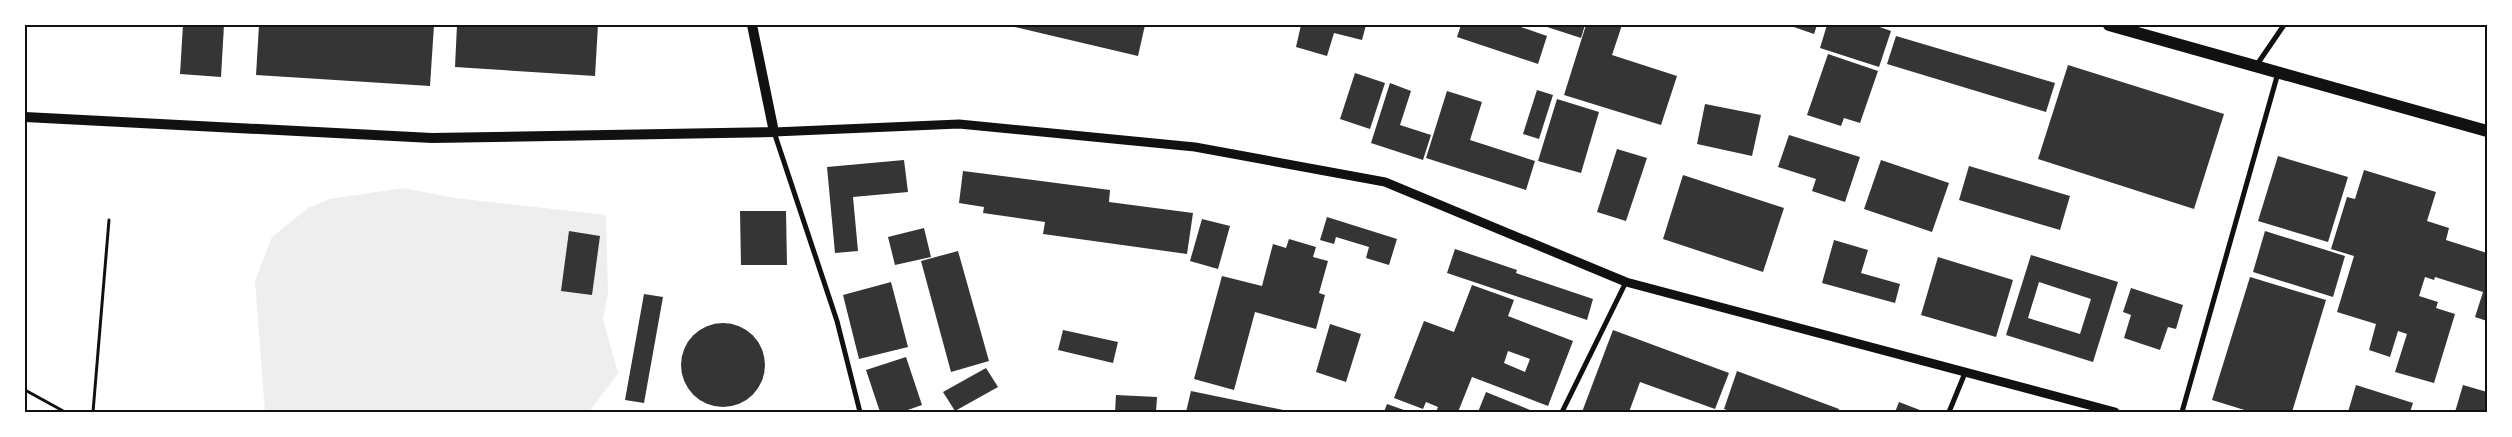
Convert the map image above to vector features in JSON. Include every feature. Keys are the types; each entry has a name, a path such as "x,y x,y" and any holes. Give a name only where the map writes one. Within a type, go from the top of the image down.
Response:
{"main road":[{"path":"25,118 432,138 774,132 752,25"},
{"path":"2109,25 2487,132"}],"street":[{"path":"2256,66 2284,25"},
{"path":"2182,412 2278,73"},
{"path":"860,412 837,321 774,132 959,124 1194,147 1385,182 1626,282 2115,412"},
{"path":"1562,412 1626,282"},
{"path":"1949,412 1965,372"}],"path":[{"path":"94,412 109,220"},
{"path":"25,390 66,412"}],"shaded area":[{"path":"403,188 455,198 606,215 608,293 603,319 618,373 589,412 265,412 255,281 272,237 308,208 330,199"}],"building":[{"path":"183,25 224,25 221,77 180,74"},
{"path":"259,25 434,25 430,86 256,75"},
{"path":"457,25 598,25 595,76 455,67"},
{"path":"1006,25 1145,25 1138,56"},
{"path":"1301,25 1366,25 1362,40 1334,33 1327,56 1296,47"},
{"path":"1461,25 1515,25 1547,36 1538,64 1457,37"},
{"path":"1541,25 1585,25 1581,38"},
{"path":"1586,25 1622,25 1612,55 1677,76 1661,125 1564,95"},
{"path":"1788,25 1817,25 1814,34"},
{"path":"1827,25 1874,25 1891,31 1879,67 1820,48"},
{"path":"1896,36 2055,83 2046,112 1887,64"},
{"path":"1828,54 1878,71 1860,123 1844,118 1841,126 1807,115"},
{"path":"2068,65 2224,114 2194,209 2038,159"},
{"path":"1355,73 1385,83 1370,129 1340,119"},
{"path":"1390,83 1411,91 1400,125 1431,135 1423,160 1371,143"},
{"path":"1537,90 1553,95 1539,139 1523,134"},
{"path":"1447,91 1482,102 1470,140 1535,161 1526,190 1426,158"},
{"path":"1557,99 1599,112 1581,173 1538,161"},
{"path":"1705,104 1761,115 1752,156 1697,144"},
{"path":"1789,135 1860,157 1845,202 1812,191 1816,179 1778,167"},
{"path":"1617,149 1647,158 1626,221 1597,212"},
{"path":"2278,156 2348,177 2328,242 2258,221"},
{"path":"904,160 908,192 853,197 858,251 835,253 827,167"},
{"path":"1881,160 1949,183 1932,232 1864,209"},
{"path":"1969,166 2070,196 2060,230 1959,200"},
{"path":"2364,170 2436,192 2427,221 2449,228 2446,240 2487,253 2487,321 2475,317 2483,292 2435,277 2434,280 2425,277 2419,296 2438,302 2436,308 2455,314 2434,383 2395,372 2407,334 2398,331 2390,357 2369,350 2376,324 2337,312 2354,256 2331,249 2347,197 2355,199"},
{"path":"963,171 1110,190 1109,202 1193,213 1187,254 1043,234 1045,222 983,213 984,207 959,203"},
{"path":"1683,175 1784,208 1763,272 1663,239"},
{"path":"740,211 786,211 787,265 741,265"},
{"path":"1327,217 1397,239 1389,265 1366,258 1369,247 1336,237 1334,244 1320,240"},
{"path":"1202,219 1230,226 1218,269 1190,261"},
{"path":"924,228 931,257 895,265 888,237"},
{"path":"569,231 600,236 592,295 561,291"},
{"path":"2265,231 2345,256 2333,297 2253,272"},
{"path":"1289,239 1316,247 1313,257 1328,261 1319,293 1325,295 1316,329 1255,312 1234,390 1194,379 1222,276 1262,286 1273,244 1286,248"},
{"path":"1834,240 1868,250 1861,273 1900,284 1895,303 1822,283"},
{"path":"1455,249 1517,270 1516,273 1593,299 1587,320 1447,273"},
{"path":"958,251 989,361 951,372 921,261"},
{"path":"2031,255 2118,282 2093,362 2006,335","holes":["2039,282 2091,299 2080,334 2028,318"]},
{"path":"1938,257 2013,280 1996,337 1921,315"},
{"path":"2250,277 2326,300 2292,412 2251,412 2212,400"},
{"path":"891,282 908,347 859,359 843,295"},
{"path":"1472,285 1514,300 1508,316 1573,341 1548,406 1472,377 1458,412 1436,412 1438,407 1426,402 1423,409 1394,398 1424,321 1454,332","holes":["1508,351 1530,359 1525,372 1504,363"]},
{"path":"2131,288 2183,305 2176,329 2168,327 2160,350 2124,338 2131,315 2123,312"},
{"path":"644,294 663,297 644,403 625,400"},
{"path":"715,323 731,323 747,330 758,341 765,357 762,381 753,395 747,400 731,407 715,407 699,400 688,389 681,373 681,357 688,341 699,330"},
{"path":"1330,324 1361,334 1346,382 1316,372"},
{"path":"1063,330 1118,342 1113,363 1058,350"},
{"path":"1613,330 1729,373 1715,409 1640,382 1629,412 1582,412"},
{"path":"906,357 922,405 902,412 880,412 866,370"},
{"path":"986,368 998,387 955,411 943,392"},
{"path":"1737,371 1839,409 1838,412 1733,412 1724,409"},
{"path":"2356,385 2413,403 2410,412 2348,412"},
{"path":"2463,385 2487,392 2487,412 2455,412"},
{"path":"1191,391 1288,411 1186,412"},
{"path":"1486,392 1535,412 1478,412"},
{"path":"1116,395 1157,397 1156,412 1115,412"},
{"path":"1899,402 1925,412 1895,412"},
{"path":"1387,404 1404,410 1403,412 1384,412"}]}
